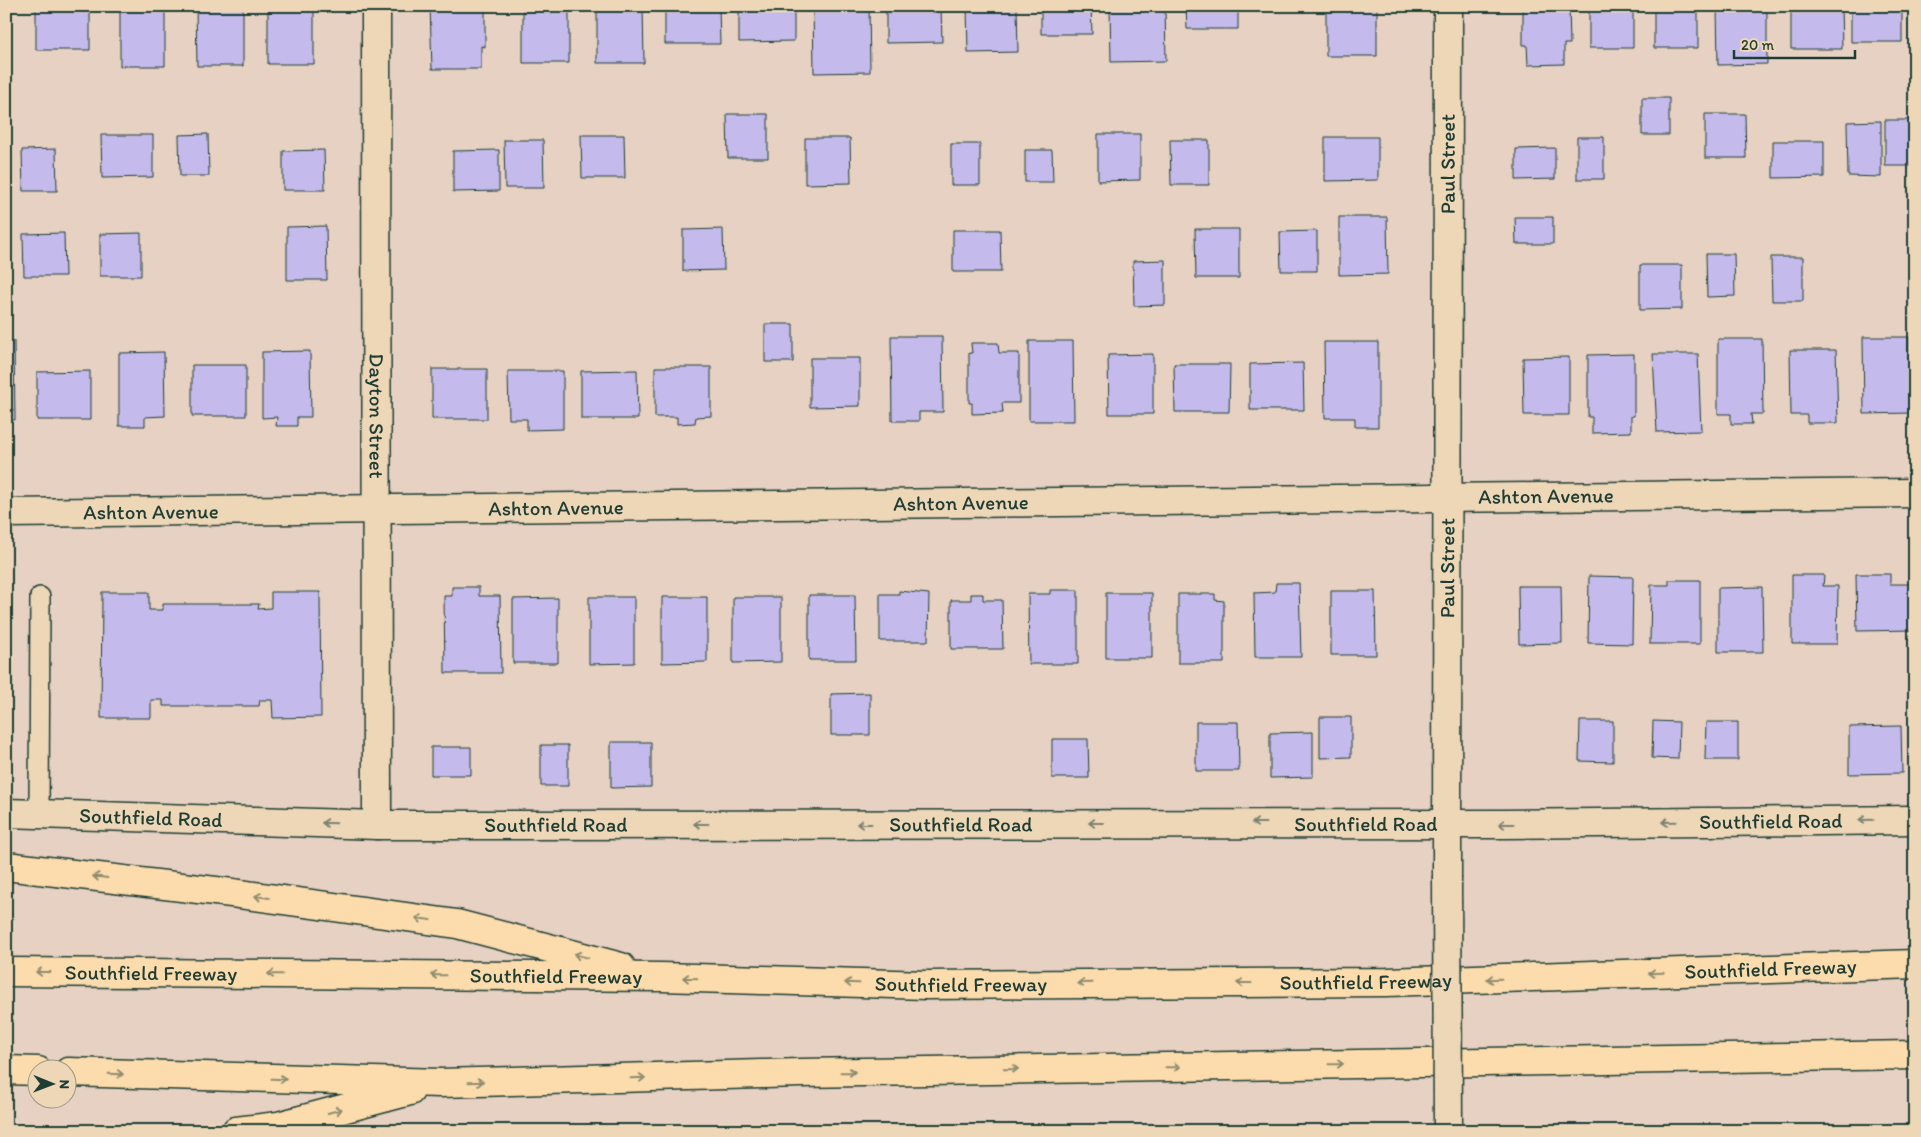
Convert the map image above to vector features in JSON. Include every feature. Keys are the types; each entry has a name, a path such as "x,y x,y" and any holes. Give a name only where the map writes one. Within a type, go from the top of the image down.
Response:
{"highway":[{"path":"6,866 222,891 457,924 662,977"},
{"name":"Southfield Freeway","path":"6,972 662,977 926,985 1387,982 1915,964"},
{"path":"78,1072 440,1084 809,1072 1915,1055"},
{"path":"6,1070 28,1071"},
{"path":"236,1131 278,1126 440,1084"}],"street":[{"name":"Dayton Street","path":"376,6 378,824"},
{"name":"Paul Street","path":"1448,6 1448,1131"},
{"name":"Ashton Avenue","path":"6,513 377,511 1448,496 1915,493"},
{"name":"Southfield Road","path":"6,812 378,824 1448,823 1915,820"}],"lane":[{"path":"39,814 40,597"}],"building":[{"path":"6,6 9,6 10,61 6,61"},
{"path":"36,6 90,6 90,50 36,50"},
{"path":"120,6 165,6 165,66 120,66"},
{"path":"196,6 243,6 243,66 197,66"},
{"path":"268,6 314,6 314,64 268,64"},
{"path":"430,6 485,6 485,47 481,46 481,69 432,69"},
{"path":"523,6 569,6 569,63 523,63"},
{"path":"597,6 643,6 644,63 597,63"},
{"path":"665,6 719,6 720,44 665,44"},
{"path":"739,6 794,6 794,41 739,42"},
{"path":"813,6 869,6 870,72 814,73"},
{"path":"886,6 941,6 942,42 886,43"},
{"path":"967,6 1017,6 1018,52 968,53"},
{"path":"1041,6 1091,6 1092,34 1041,34"},
{"path":"1110,6 1165,6 1166,61 1111,62"},
{"path":"1186,6 1238,6 1238,29 1187,29"},
{"path":"1326,6 1377,6 1377,56 1326,56"},
{"path":"1523,6 1569,6 1570,44 1564,44 1564,64 1528,65 1527,45 1523,45"},
{"path":"1589,6 1633,6 1633,48 1589,48"},
{"path":"1654,6 1698,6 1698,48 1654,48"},
{"path":"1717,6 1767,6 1767,64 1718,65"},
{"path":"1791,6 1841,6 1842,49 1791,49"},
{"path":"1851,6 1902,6 1902,42 1851,42"},
{"path":"1642,98 1669,98 1669,135 1642,135"},
{"path":"727,114 768,114 768,158 728,158"},
{"path":"1705,114 1745,114 1746,158 1705,158"},
{"path":"1885,120 1912,120 1913,166 1885,166"},
{"path":"1881,121 1881,177 1848,176 1847,122"},
{"path":"208,134 209,176 180,176 179,135"},
{"path":"1098,134 1140,134 1140,180 1098,181"},
{"path":"101,135 153,135 153,177 102,178"},
{"path":"581,135 624,135 625,178 582,178"},
{"path":"1325,137 1378,137 1378,180 1325,181"},
{"path":"1577,137 1604,137 1604,179 1577,179"},
{"path":"805,138 850,138 851,183 805,184"},
{"path":"504,140 543,140 544,188 505,188"},
{"path":"1170,140 1209,140 1209,185 1171,185"},
{"path":"1773,141 1824,141 1824,177 1773,178"},
{"path":"951,144 980,144 980,185 951,185"},
{"path":"1555,148 1555,179 1516,180 1516,149"},
{"path":"56,149 57,191 23,191 22,150"},
{"path":"324,150 325,190 283,190 283,151"},
{"path":"499,150 499,191 453,192 453,151"},
{"path":"1025,150 1052,150 1053,182 1025,182"},
{"path":"1339,217 1387,217 1388,274 1339,275"},
{"path":"1515,217 1553,217 1553,244 1516,244"},
{"path":"326,226 327,280 287,280 287,227"},
{"path":"723,229 724,270 683,271 683,230"},
{"path":"1195,229 1239,229 1239,278 1196,278"},
{"path":"953,230 1000,230 1001,272 953,272"},
{"path":"1317,231 1317,271 1281,271 1280,232"},
{"path":"64,233 65,276 24,276 23,234"},
{"path":"141,233 141,276 100,276 100,234"},
{"path":"1706,254 1734,254 1735,296 1707,297"},
{"path":"1771,257 1803,257 1803,301 1772,301"},
{"path":"1165,260 1165,305 1134,306 1133,261"},
{"path":"1640,265 1682,265 1682,309 1640,310"},
{"path":"765,324 793,324 793,362 765,362"},
{"path":"891,336 942,336 943,412 919,412 919,421 892,421"},
{"path":"1863,337 1909,337 1909,413 1864,414"},
{"path":"1718,339 1762,339 1763,414 1751,414 1752,424 1731,424 1731,414 1718,414"},
{"path":"6,341 14,341 15,420 6,420"},
{"path":"1029,341 1073,341 1074,421 1029,421"},
{"path":"1324,342 1378,342 1378,427 1355,427 1355,418 1325,418"},
{"path":"971,343 998,343 999,353 1019,353 1019,403 1002,403 1003,413 972,414 972,403 969,403 969,353 972,353"},
{"path":"1790,350 1836,350 1838,423 1807,423 1807,415 1791,415"},
{"path":"310,351 311,417 297,417 297,426 276,426 277,417 262,418 262,352"},
{"path":"164,352 165,416 145,417 145,426 119,426 119,353"},
{"path":"1153,354 1153,414 1109,414 1108,355"},
{"path":"1634,354 1634,416 1631,416 1631,432 1592,433 1592,417 1588,417 1588,355"},
{"path":"1653,354 1698,354 1701,431 1657,432"},
{"path":"1569,357 1569,415 1524,415 1523,358"},
{"path":"810,358 860,358 860,406 810,407"},
{"path":"1303,363 1304,410 1250,410 1250,364"},
{"path":"1174,364 1230,364 1229,412 1175,412"},
{"path":"192,365 246,365 246,416 192,416"},
{"path":"655,367 711,367 711,416 696,417 695,423 677,424 677,417 655,417"},
{"path":"432,369 487,369 487,419 432,419"},
{"path":"637,370 638,419 581,419 581,371"},
{"path":"90,371 90,420 37,420 37,372"},
{"path":"508,371 563,371 563,429 527,430 527,419 509,419"},
{"path":"1856,574 1890,574 1890,584 1913,584 1914,630 1857,631"},
{"path":"1792,575 1824,575 1823,586 1838,586 1837,644 1792,644"},
{"path":"1589,576 1633,577 1632,644 1588,643"},
{"path":"1669,580 1700,580 1700,644 1650,644 1651,585 1669,585"},
{"path":"1276,583 1299,583 1301,657 1255,657 1254,593 1275,592"},
{"path":"1518,586 1561,586 1562,643 1519,644"},
{"path":"452,587 479,587 479,596 500,596 501,673 445,673 444,596 452,596"},
{"path":"1762,587 1763,652 1718,652 1718,588"},
{"path":"1050,590 1078,590 1078,664 1029,664 1028,594 1050,594"},
{"path":"899,591 929,594 928,641 880,641 880,594 899,594"},
{"path":"1331,591 1375,591 1376,655 1331,655"},
{"path":"102,592 149,592 149,610 163,610 163,604 259,604 258,609 271,608 271,592 320,592 321,717 273,718 272,700 260,700 259,706 163,706 163,700 151,700 151,718 101,718"},
{"path":"1106,593 1152,593 1152,658 1106,658"},
{"path":"971,594 983,594 983,600 1002,600 1003,649 951,649 951,600 971,600"},
{"path":"1178,594 1215,594 1215,600 1224,601 1224,663 1178,663"},
{"path":"809,595 855,595 856,660 809,660"},
{"path":"589,597 634,597 634,663 589,664"},
{"path":"662,597 707,597 707,662 662,663"},
{"path":"733,597 781,597 781,662 733,663"},
{"path":"558,598 558,663 513,663 513,599"},
{"path":"870,693 870,735 831,735 831,694"},
{"path":"1320,717 1351,717 1351,757 1320,758"},
{"path":"1580,721 1613,721 1613,762 1579,761"},
{"path":"1653,721 1679,722 1678,759 1652,758"},
{"path":"1196,722 1238,722 1239,771 1196,771"},
{"path":"1706,722 1738,722 1738,760 1705,760"},
{"path":"1901,726 1902,773 1849,774 1849,727"},
{"path":"1313,732 1313,777 1270,778 1270,733"},
{"path":"1052,739 1088,739 1089,778 1052,778"},
{"path":"611,742 651,742 651,787 611,788"},
{"path":"541,745 568,745 568,786 541,786"},
{"path":"431,747 471,747 471,775 431,775"}]}
